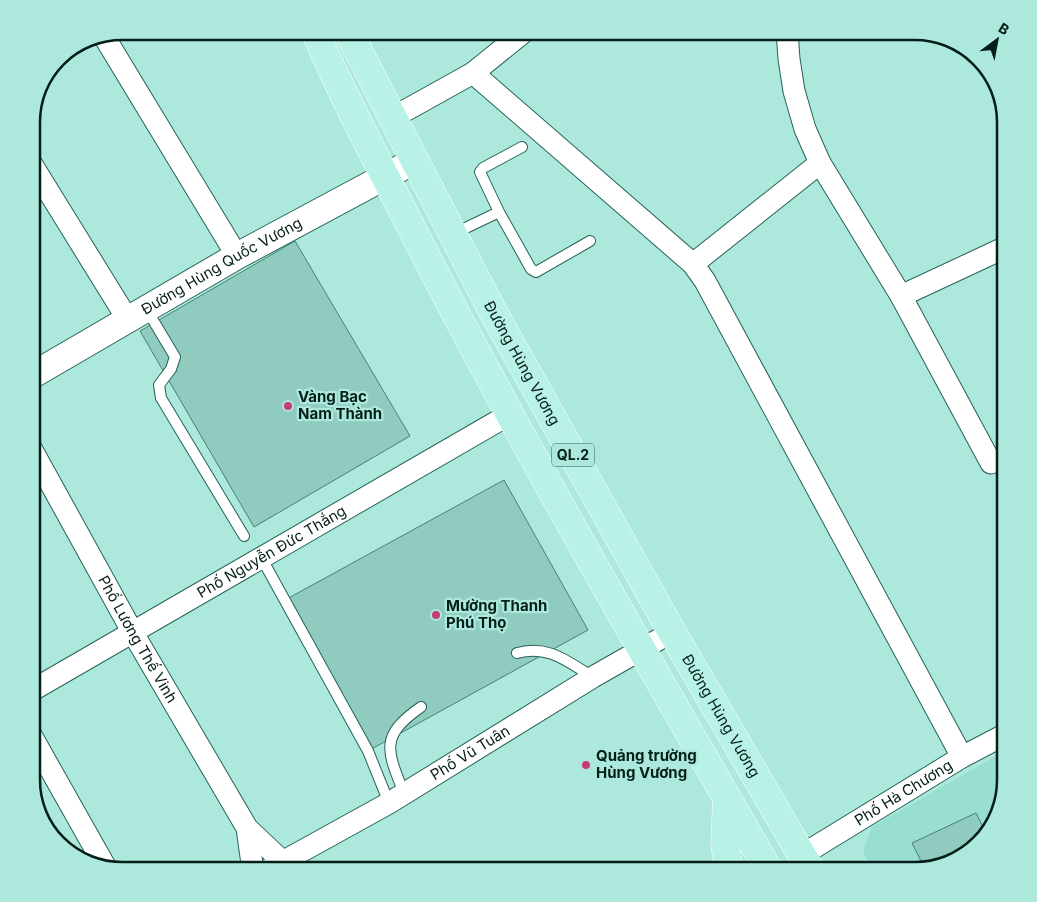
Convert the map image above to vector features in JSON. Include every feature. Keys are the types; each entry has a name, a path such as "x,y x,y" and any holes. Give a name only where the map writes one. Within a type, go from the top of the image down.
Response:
{"main road":[{"name":"QL.2","path":"319,40 385,176 462,328 764,862"},
{"name":"Đường Hùng Vương","path":"353,40 492,310 672,632 805,862"},
{"path":"728,798 725,844 728,862"}],"street":[{"path":"392,118 472,73 514,40"},
{"path":"788,40 794,91 805,129 820,163 901,296 991,463"},
{"path":"107,42 237,256"},
{"path":"472,73 693,264 705,281 962,757"},
{"name":"Đường Hùng Quốc Vương","path":"40,371 237,256 414,161"},
{"path":"693,264 820,163"},
{"path":"40,175 137,315"},
{"path":"901,296 997,250"},
{"name":"Phố Nguyễn Đức Thắng","path":"40,686 510,414"},
{"name":"Phố Lương Thế Vinh","path":"40,463 133,633 247,828 274,862"},
{"name":"Phố Vũ Tuân","path":"289,862 593,677 672,632"},
{"name":"Phố Hà Chương","path":"807,862 962,757 997,739"},
{"path":"40,751 101,859"},
{"name":"Phố Lương Thế Vinh","path":"247,828 252,862"}],"lane":[{"path":"522,147 483,168 480,172 499,212 531,269 536,272 590,240"},
{"path":"452,235 499,212"},
{"path":"137,315 176,357 171,369 159,385 161,398 244,536"},
{"path":"262,559 396,798"},
{"path":"517,653 533,650 549,652 593,677"},
{"path":"396,798 389,753 391,739 403,721 421,706"}],"shaded area":[{"path":"997,755 997,780 993,806 977,834 951,854 926,861 868,862 863,851 872,827"}],"building":[{"name":"Vàng Bạc Nam Thành","path":"295,241 410,436 254,527 140,331"},
{"name":"Mường Thanh Phú Thọ","path":"504,480 588,630 368,751 285,600"},
{"path":"976,813 983,826 965,845 951,854 936,859 921,861 912,843"}],"place":[{"name":"Vàng Bạc Nam Thành","path":"288,406"},
{"name":"Mường Thanh Phú Thọ","path":"436,615"},
{"name":"Quảng trường Hùng Vương","path":"586,765"}]}
